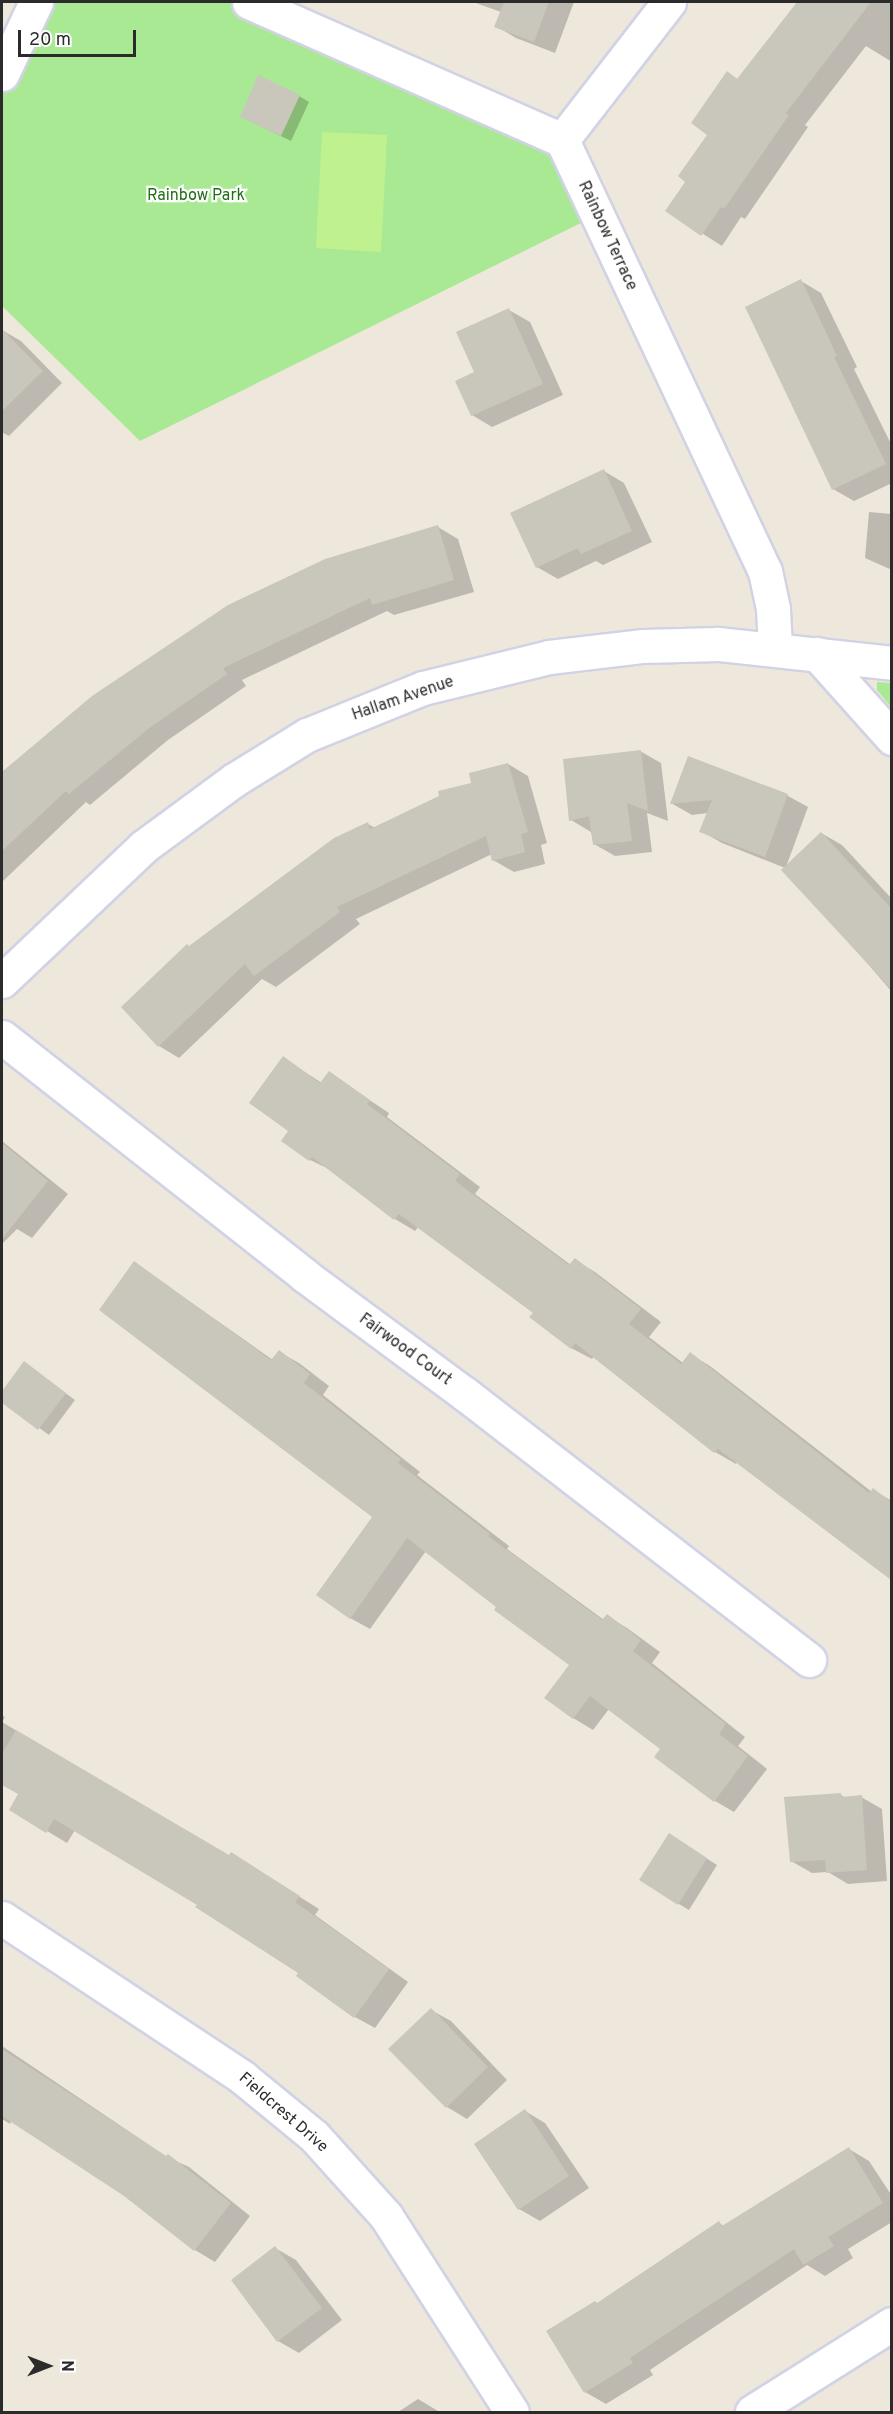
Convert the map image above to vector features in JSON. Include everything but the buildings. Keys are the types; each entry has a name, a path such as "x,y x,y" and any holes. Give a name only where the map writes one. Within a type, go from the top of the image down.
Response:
{"street":[{"path":"2,74 36,2"},
{"path":"249,2 562,140 669,2"},
{"name":"Rainbow Terrace","path":"562,140 765,571 773,609 775,648"},
{"name":"Hallam Avenue","path":"2,981 143,847 234,780 307,735 423,688 549,657 643,646 718,644 775,648 891,663"},
{"path":"817,654 891,738"},
{"name":"Fairwood Court","path":"2,1037 260,1241 465,1394 809,1660"},
{"name":"Fieldcrest Drive","path":"2,1918 242,2077 314,2136 386,2216 512,2412"},
{"path":"752,2412 891,2324"}],"green space":[{"name":"Rainbow Park","path":"36,2 249,2 562,140 597,215 140,441 2,306 2,74"},
{"path":"322,132 387,135 381,252 316,248"},
{"path":"877,682 891,683 891,707 877,690"}]}
